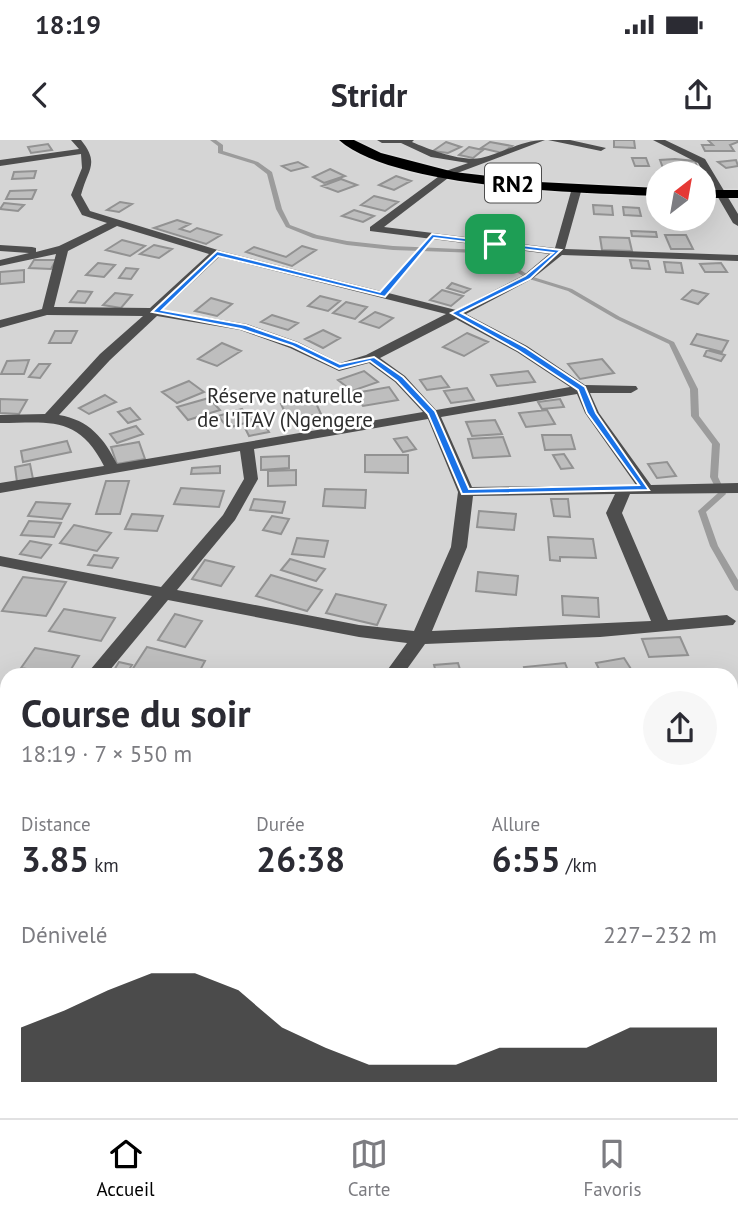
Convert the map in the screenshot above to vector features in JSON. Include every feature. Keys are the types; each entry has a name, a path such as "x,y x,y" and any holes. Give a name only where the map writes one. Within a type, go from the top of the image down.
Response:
{"highway":[{"name":"RN2","path":"345,140 409,164 449,173 516,184 646,191"},
{"path":"729,200 738,194"}],"street":[{"path":"76,140 86,151 88,161 85,176 76,195 86,213 217,253 455,313 522,349 582,389 592,413 646,488"},
{"path":"382,140 407,141 434,155 482,162"},
{"path":"540,140 449,173 374,229 559,251 738,258"},
{"path":"553,140 601,148"},
{"path":"658,140 702,161 729,200 738,223"},
{"path":"0,163 86,151"},
{"path":"0,324 47,311 156,312 243,327 295,345 339,367 372,358 528,277 559,251 577,188"},
{"path":"0,263 63,250 114,223"},
{"path":"0,248 63,250"},
{"path":"47,311 63,250"},
{"path":"50,417 104,357 156,312 217,253"},
{"path":"372,358 400,379 432,413 466,492 459,547 420,638 398,668"},
{"path":"0,488 582,389 631,389"},
{"path":"0,419 50,417 78,422 102,445 113,470"},
{"path":"100,668 167,593 229,517 251,479 247,448"},
{"path":"466,492 734,487"},
{"path":"625,488 614,513 662,626"},
{"path":"0,561 359,631 420,638 600,631 727,621"}],"path":[{"path":"382,295 432,236"}],"green space":[{"name":"Réserve naturelle de l'ITAV (Ngengere","path":"0,140 738,140 738,668 0,668"}],"building":[{"path":"614,140 634,140 635,148 614,147"},
{"path":"708,140 738,142 730,145 734,151 705,151 702,145 713,145"},
{"path":"446,142 461,147 448,153 433,151"},
{"path":"490,142 512,146 502,153 481,148"},
{"path":"48,144 52,150 31,153 28,147"},
{"path":"469,147 483,150 473,158 459,155"},
{"path":"632,158 646,158 646,166 635,166"},
{"path":"675,159 695,161 660,161"},
{"path":"736,160 738,166 726,168 718,162"},
{"path":"298,162 307,167 291,171 282,166"},
{"path":"330,169 345,176 324,183 313,177"},
{"path":"36,171 34,178 12,179 14,172"},
{"path":"396,176 411,181 394,190 379,185"},
{"path":"341,179 357,185 338,192 322,186"},
{"path":"36,190 32,199 6,199 10,191"},
{"path":"374,196 398,202 385,211 361,205"},
{"path":"120,202 132,204 119,212 107,210"},
{"path":"4,203 24,205 18,211 0,209"},
{"path":"593,205 612,206 613,215 594,214"},
{"path":"623,207 639,208 641,216 624,215"},
{"path":"354,210 374,216 363,222 342,216"},
{"path":"177,220 190,224 180,229 190,232 197,228 221,235 206,244 154,228"},
{"path":"631,231 656,232 657,237 632,236"},
{"path":"665,235 686,235 693,249 671,249"},
{"path":"600,237 629,238 632,251 602,250"},
{"path":"122,240 145,246 130,256 106,250"},
{"path":"154,245 172,249 159,258 140,254"},
{"path":"302,246 316,250 292,266 246,252 254,247 286,257"},
{"path":"34,260 56,260 51,269 29,268"},
{"path":"630,260 648,261 650,269 632,268"},
{"path":"664,262 681,263 683,273 666,272"},
{"path":"98,263 115,265 104,277 86,275"},
{"path":"721,263 727,272 705,272 700,264"},
{"path":"126,268 138,269 131,279 119,278"},
{"path":"24,270 24,282 0,284 0,272"},
{"path":"452,283 470,289 464,293 447,288"},
{"path":"442,290 463,296 451,306 430,300"},
{"path":"692,290 708,294 698,304 682,299"},
{"path":"78,291 92,292 85,303 70,302"},
{"path":"115,293 132,295 121,308 103,305"},
{"path":"320,296 340,301 328,311 308,306"},
{"path":"211,298 232,304 217,316 195,311"},
{"path":"346,302 367,307 355,319 333,313"},
{"path":"375,312 393,318 379,328 360,322"},
{"path":"272,315 298,323 288,330 261,322"},
{"path":"323,330 340,338 323,348 305,339"},
{"path":"55,331 77,331 71,343 49,343"},
{"path":"467,333 488,342 464,356 443,347"},
{"path":"697,334 728,341 722,352 691,344"},
{"path":"222,343 241,351 217,366 198,359"},
{"path":"707,350 725,355 721,361 704,356"},
{"path":"602,359 614,373 580,379 568,364"},
{"path":"29,360 24,374 1,374 7,361"},
{"path":"39,364 50,364 40,378 29,377"},
{"path":"364,371 378,382 352,391 338,380"},
{"path":"528,371 535,382 497,386 491,375"},
{"path":"441,376 449,387 427,390 420,380"},
{"path":"189,381 204,392 177,403 162,392"},
{"path":"389,387 398,400 363,406 355,393"},
{"path":"467,388 474,400 451,403 444,391"},
{"path":"105,395 116,402 89,414 79,408"},
{"path":"209,398 220,410 188,420 177,407"},
{"path":"0,399 27,400 19,414 0,413"},
{"path":"314,399 321,414 288,419 281,404"},
{"path":"560,399 564,407 542,409 538,402"},
{"path":"130,408 140,419 128,423 118,412"},
{"path":"242,409 252,421 228,428 218,416"},
{"path":"547,410 555,424 526,427 519,413"},
{"path":"495,420 502,434 472,436 466,422"},
{"path":"264,424 269,432 249,436 245,428"},
{"path":"136,426 143,434 117,443 110,434"},
{"path":"542,435 571,435 575,449 545,450"},
{"path":"407,437 416,449 403,452 394,439"},
{"path":"503,437 510,456 473,458 468,439"},
{"path":"67,441 71,452 23,462 21,451"},
{"path":"139,442 145,459 117,464 111,447"},
{"path":"564,454 573,468 561,469 553,455"},
{"path":"365,455 408,455 408,473 365,472"},
{"path":"289,456 289,468 261,470 261,457"},
{"path":"667,462 676,476 657,478 648,464"},
{"path":"30,464 33,479 17,482 15,467"},
{"path":"220,466 220,473 191,474 192,468"},
{"path":"296,470 296,485 268,486 268,471"},
{"path":"106,481 129,481 120,514 96,514"},
{"path":"181,488 224,491 219,507 174,504"},
{"path":"325,489 366,490 365,508 323,506"},
{"path":"254,499 285,502 282,513 250,510"},
{"path":"551,499 568,499 570,517 554,516"},
{"path":"36,502 70,504 62,519 28,516"},
{"path":"479,511 516,514 514,530 477,527"},
{"path":"132,514 163,516 157,531 125,529"},
{"path":"272,516 289,519 281,534 263,530"},
{"path":"29,521 61,523 54,537 21,535"},
{"path":"74,525 111,533 97,551 60,543"},
{"path":"548,537 593,539 596,558 560,557 560,561 550,560"},
{"path":"297,538 328,541 324,557 292,554"},
{"path":"30,541 51,545 41,558 20,554"},
{"path":"94,555 118,558 112,568 88,565"},
{"path":"290,559 325,569 316,581 281,570"},
{"path":"205,560 234,567 221,586 192,579"},
{"path":"478,572 518,576 516,595 476,591"},
{"path":"271,575 322,590 307,611 256,596"},
{"path":"23,577 66,582 46,616 2,611"},
{"path":"336,594 386,605 377,625 326,613"},
{"path":"562,596 598,598 599,617 563,615"},
{"path":"64,609 115,618 101,641 49,631"},
{"path":"175,614 202,621 185,647 158,640"},
{"path":"680,637 688,655 649,657 642,639"},
{"path":"147,647 205,661 201,668 133,668"},
{"path":"35,648 79,656 72,668 21,668"},
{"path":"624,658 630,668 598,668 596,663"},
{"path":"119,662 132,665 130,668 115,668"},
{"path":"458,663 460,668 435,668 434,665"},
{"path":"565,663 567,668 524,668"}],"waterway":[{"path":"213,140 221,146 220,152 256,163 270,173 279,209 288,226 315,237 347,243 393,248 479,251 499,259 528,277 570,290 618,318 672,343 694,389 695,416 716,444 714,477 722,494 702,511 714,546 738,588"}],"route":[{"path":"432,236 495,244 559,251 528,277 455,313 522,349 582,389 592,413 646,488 466,492 432,413 400,379 372,358 339,367 295,345 243,327 156,312 217,253 382,295 414,261 432,236"}]}
